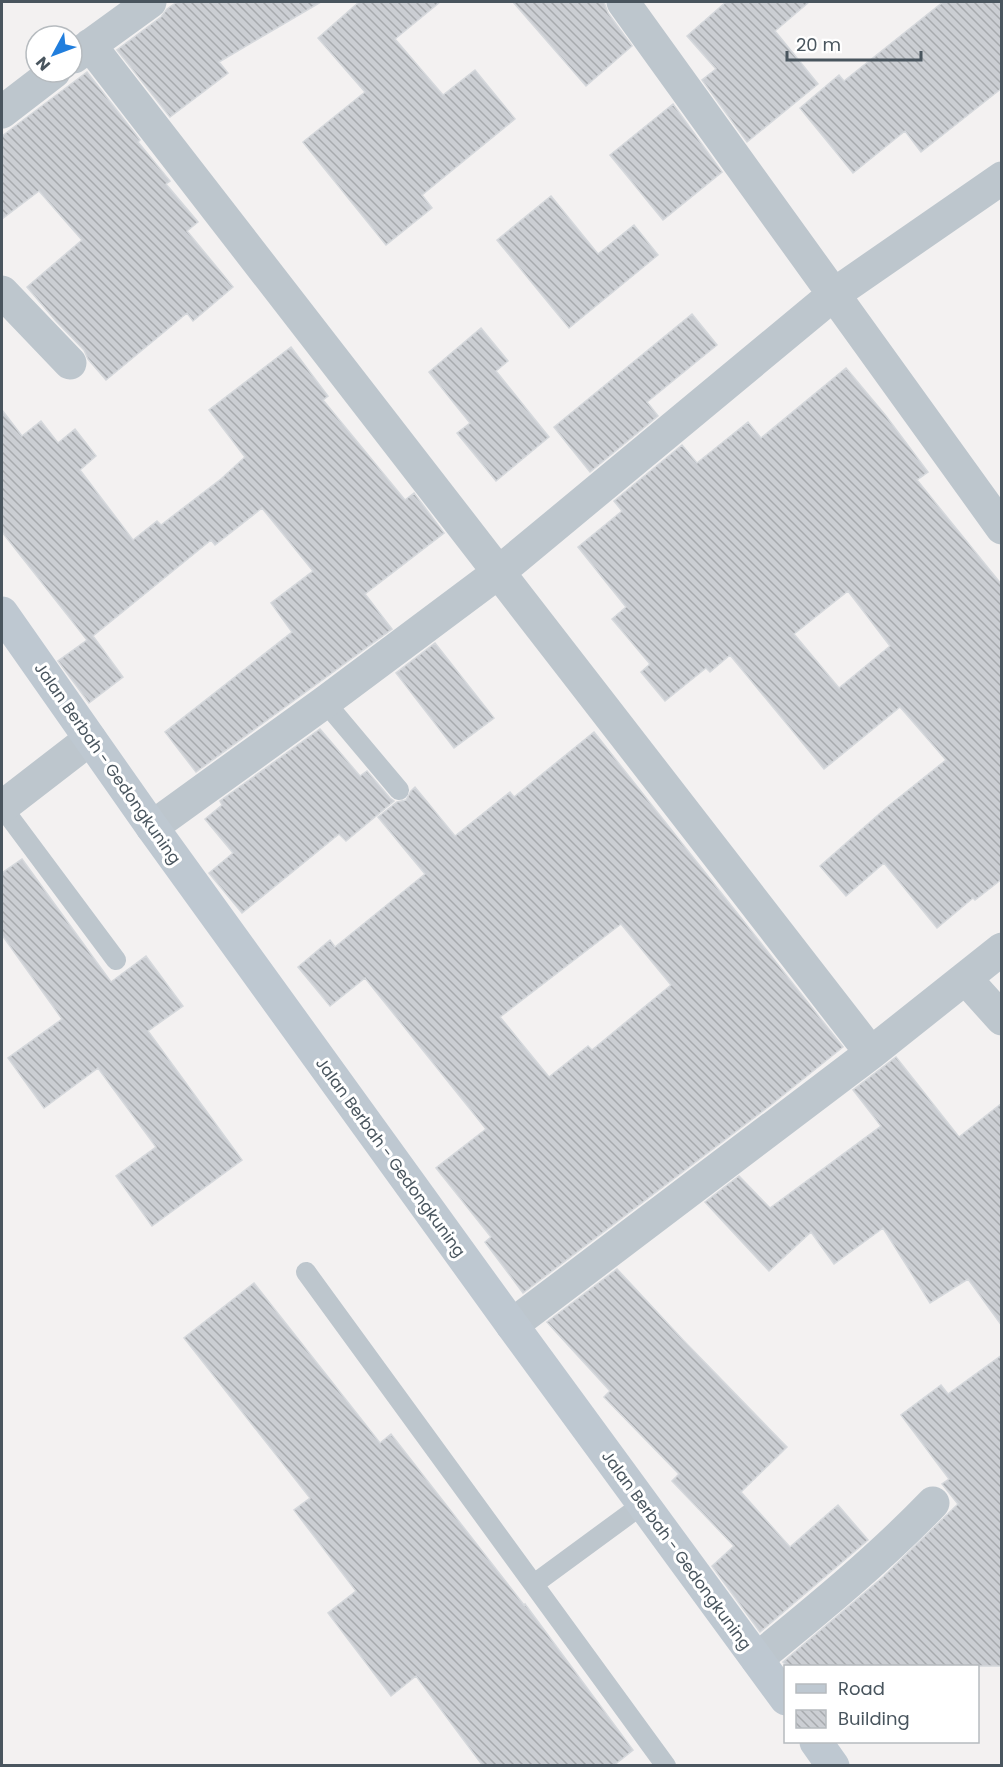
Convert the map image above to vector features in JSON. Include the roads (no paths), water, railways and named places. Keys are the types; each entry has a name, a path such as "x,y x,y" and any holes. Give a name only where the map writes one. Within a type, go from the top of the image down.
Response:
{"main road":[{"name":"Jalan Berbah - Gedongkuning","path":"2,613 152,826 512,1325 784,1695"},
{"path":"817,1743 833,1766"}],"street":[{"path":"84,50 150,2"},
{"path":"623,2 1002,528"},
{"path":"84,56 499,572 872,1053"},
{"path":"6,100 33,84"},
{"path":"152,826 325,702 499,572 833,296 1002,178"},
{"path":"2,292 70,363"},
{"path":"2,807 90,739"},
{"path":"512,1325 872,1053 1002,949"},
{"path":"966,979 1002,1019"},
{"path":"758,1659 853,1580 933,1503"}],"lane":[{"path":"325,702 399,790"},
{"path":"2,807 116,960"},
{"path":"306,1272 666,1766"},
{"path":"534,1584 643,1504"}]}
